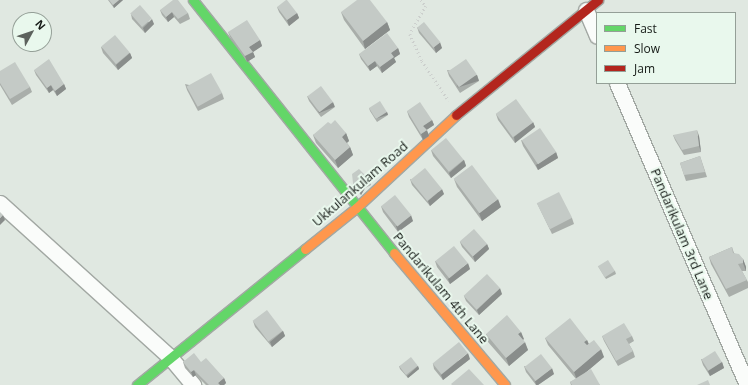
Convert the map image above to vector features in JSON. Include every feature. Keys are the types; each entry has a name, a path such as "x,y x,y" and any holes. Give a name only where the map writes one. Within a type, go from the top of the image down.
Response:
{"street":[{"name":"Pandarikulam 4th Lane","path":"193,0 356,208 505,385"},
{"name":"Ukkulankulam Road","path":"137,385 169,356 356,208 458,113 598,0"},
{"path":"586,10 596,34"},
{"name":"Pandarikulam 3rd Lane","path":"617,84 747,385"},
{"path":"0,203 169,356 193,385"}],"path":[{"path":"422,0 426,6 410,34 422,61 458,113"}],"building":[{"path":"109,0 119,0 113,5"},
{"path":"173,0 178,0 188,13 178,19 172,12 166,17 160,10"},
{"path":"286,0 297,13 287,20 277,7"},
{"path":"357,0 370,0 387,22 363,41 341,12"},
{"path":"140,5 152,19 142,27 130,14"},
{"path":"247,20 260,40 249,47 253,52 245,56 228,32"},
{"path":"424,22 440,42 433,48 417,28"},
{"path":"387,33 398,48 391,53 394,57 380,67 375,61 368,66 359,54"},
{"path":"115,35 130,53 116,64 101,47"},
{"path":"49,59 64,84 55,91 51,85 47,88 34,70"},
{"path":"466,59 477,75 459,87 448,72"},
{"path":"15,62 30,87 10,99 0,83 0,71"},
{"path":"211,73 222,93 198,107 187,87"},
{"path":"321,86 333,102 319,112 307,96"},
{"path":"516,99 533,122 513,137 496,114"},
{"path":"380,101 387,112 376,119 369,108"},
{"path":"420,102 432,120 423,126 427,130 421,134 407,111"},
{"path":"335,120 346,133 342,137 350,147 335,160 313,135 328,122 331,124"},
{"path":"540,128 556,152 538,164 522,140"},
{"path":"697,130 699,146 682,150 673,135"},
{"path":"446,138 464,160 449,172 431,150"},
{"path":"700,156 705,172 684,175 680,163"},
{"path":"472,165 498,199 480,213 454,179"},
{"path":"425,168 442,189 427,201 410,180"},
{"path":"359,169 369,179 363,183 359,190 353,183 352,174"},
{"path":"559,192 572,218 550,229 537,203"},
{"path":"395,195 411,215 397,227 381,206"},
{"path":"474,229 487,244 473,257 460,241"},
{"path":"454,246 468,263 449,278 435,261"},
{"path":"732,247 733,253 739,254 743,259 743,263 738,264 747,280 726,289 709,257"},
{"path":"608,260 615,271 605,277 598,266"},
{"path":"487,274 500,288 477,310 464,296"},
{"path":"267,310 283,331 268,342 253,321"},
{"path":"507,315 521,332 518,334 525,342 506,358 486,334"},
{"path":"570,318 587,340 584,342 587,345 594,340 601,349 574,372 545,338"},
{"path":"624,323 632,336 626,339 633,351 616,361 602,336"},
{"path":"459,342 468,353 441,374 433,363"},
{"path":"715,351 722,362 708,371 701,359"},
{"path":"194,353 201,362 206,358 224,378 218,383 220,385 209,385 194,370 191,372 183,362"},
{"path":"541,354 552,368 536,381 524,367"},
{"path":"411,357 418,366 406,375 399,366"},
{"path":"469,369 484,385 451,384"},
{"path":"591,369 600,385 572,385 570,382"},
{"path":"708,380 710,385 697,385"}],"traffic: fast":[{"path":"193,0 394,253"},
{"path":"137,385 305,249"}],"traffic: slow":[{"path":"305,249 356,208 456,115"},
{"path":"394,253 505,385"}],"traffic: jam":[{"path":"456,115 598,0"}]}
